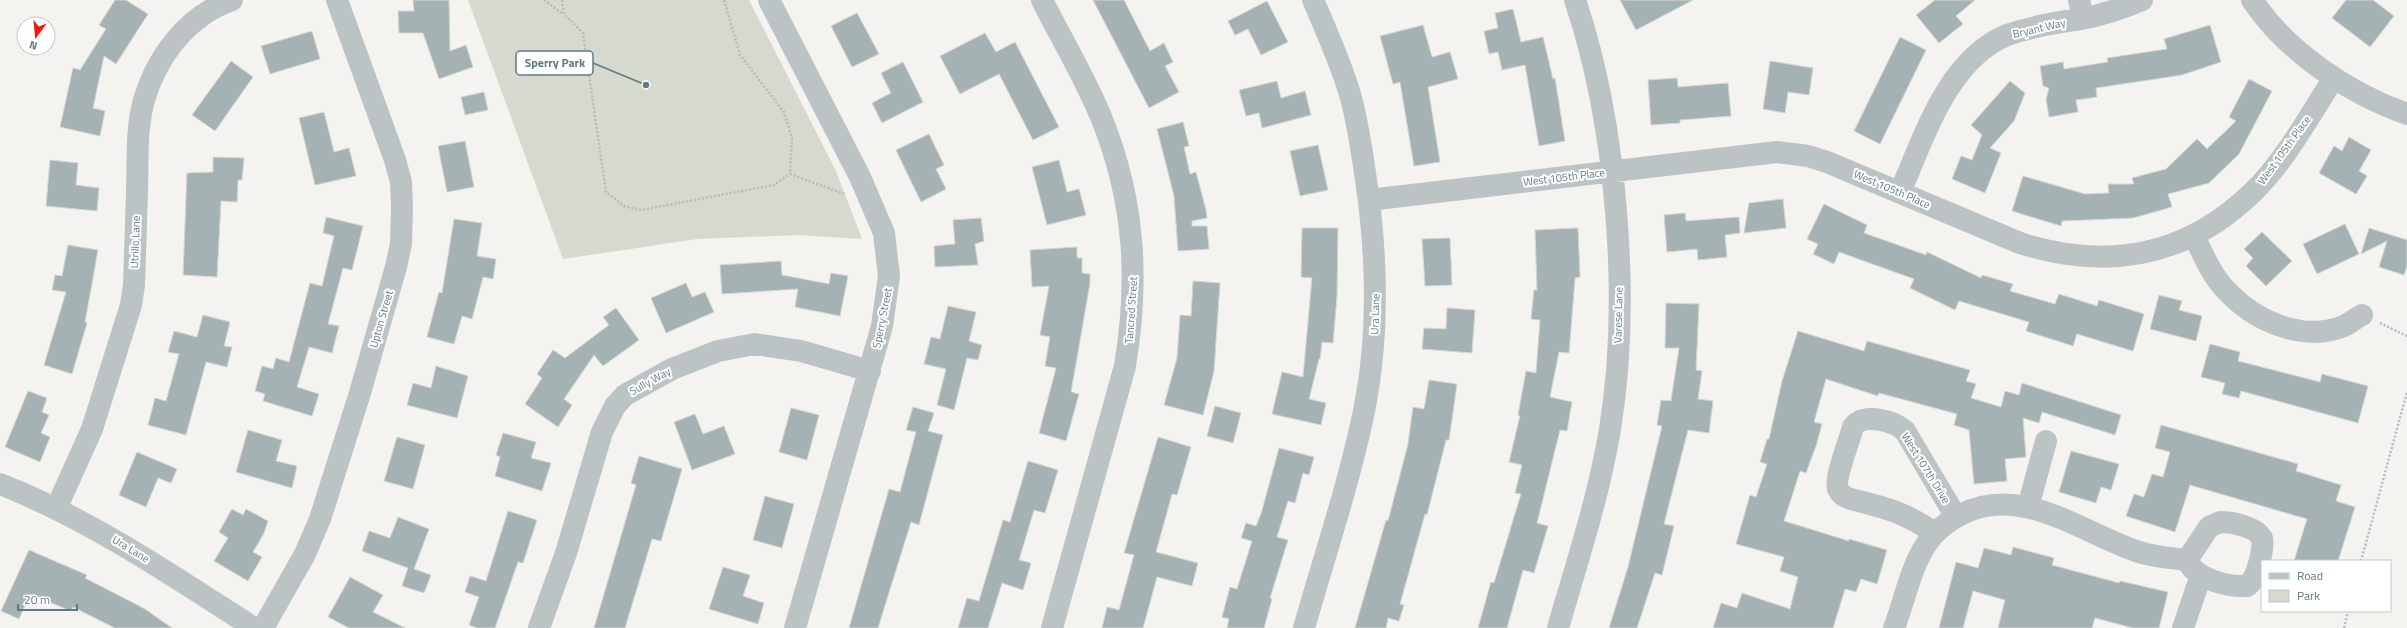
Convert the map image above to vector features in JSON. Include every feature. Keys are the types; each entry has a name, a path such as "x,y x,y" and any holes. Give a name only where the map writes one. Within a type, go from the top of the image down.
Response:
{"street":[{"name":"Utrillo Lane","path":"56,509 92,429 131,305 134,286 139,137 143,105 152,78 173,43 188,27 206,13 232,0"},
{"name":"Upton Street","path":"263,628 305,554 322,513 362,386 401,244 401,182 395,160 337,0"},
{"name":"Sperry Street","path":"768,0 873,205 884,233 889,276 882,326 870,371 795,628"},
{"name":"Tancred Street","path":"1042,0 1102,121 1118,165 1127,203 1134,286 1132,326 1125,366 1052,628"},
{"name":"Ura Lane","path":"1304,628 1365,405 1374,342 1376,299 1369,200 1349,92 1337,55 1313,0"},
{"name":"Varese Lane","path":"1558,628 1601,476 1610,428 1620,309 1611,171 1601,101 1576,0"},
{"name":"Bryant Way","path":"1900,192 1941,100 1956,77 1968,63 1994,42 2007,35 2038,26 2081,9 2142,0"},
{"path":"2252,0 2290,44 2334,78 2376,102 2407,114"},
{"name":"West 105th Place","path":"1369,200 1777,152 1808,156 1821,160 2020,243 2068,256 2087,258 2140,253 2194,236 2220,219 2253,192 2277,164 2334,78"},
{"path":"2194,236 2213,271 2225,289 2245,306 2264,319 2284,327 2313,333 2344,326 2362,314"},
{"name":"Sully Way","path":"539,628 566,553 602,432 615,406 625,395 672,369 718,351 755,344 788,348 870,371"},
{"name":"West 107th Drive","path":"1935,533 1901,512 1852,499 1842,495 1838,490 1838,480 1853,427 1858,421 1868,419 1901,428 1956,517"},
{"path":"2028,507 2046,441"},
{"name":"Ura Lane","path":"0,484 92,526 254,628"},
{"path":"1894,628 1912,575 1926,544 1935,533 1956,517 1987,505 2004,503 2028,507 2063,520 2098,537 2138,552 2194,567 2184,628"}],"path":[{"path":"544,0 564,14 583,33 606,192 624,206 641,210 774,185 790,174"},
{"path":"562,0 564,14"},
{"path":"724,0 740,55 784,112 792,138 790,174"},
{"path":"790,174 873,205"},
{"path":"2362,314 2407,336"},
{"path":"2361,560 2407,392"},
{"path":"2344,628 2348,612"}],"green space":[{"path":"468,0 749,0 836,171 862,239 798,235 697,239 563,259"}],"building":[{"path":"115,0 126,0 148,14 116,64 104,56 93,108 105,111 100,136 60,127 73,68 80,70 106,29 99,25"},
{"path":"413,0 449,0 450,51 466,45 473,67 439,79 423,33 399,33 398,11 414,11"},
{"path":"1093,0 1124,0 1150,51 1164,43 1173,62 1165,66 1179,92 1149,108"},
{"path":"1620,0 1693,0 1636,30"},
{"path":"1935,0 1975,0 1956,16 1963,24 1939,43 1916,15"},
{"path":"2346,0 2373,0 2394,16 2370,47 2332,18"},
{"path":"1267,1 1288,42 1261,55 1248,29 1235,35 1228,21"},
{"path":"1513,9 1521,42 1543,37 1553,79 1555,78 1565,141 1539,146 1525,65 1502,70 1498,52 1489,54 1484,31 1498,28 1495,13"},
{"path":"857,13 879,54 852,67 831,26"},
{"path":"1423,25 1432,57 1450,52 1458,79 1428,87 1440,162 1414,166 1400,82 1393,84 1380,36"},
{"path":"2210,25 2221,62 2182,75 2096,88 2097,97 2076,100 2078,112 2049,117 2046,99 2049,88 2043,86 2040,66 2063,62 2064,69 2108,62 2107,58 2167,49 2164,39"},
{"path":"312,31 320,59 270,74 261,46"},
{"path":"985,33 996,52 1015,42 1059,127 1033,140 999,74 960,94 940,56"},
{"path":"1900,37 1926,50 1880,144 1854,131"},
{"path":"231,61 253,77 215,131 192,115"},
{"path":"1770,61 1813,68 1809,95 1788,92 1785,113 1763,109"},
{"path":"903,62 923,102 882,123 872,103 891,93 881,73"},
{"path":"1677,78 1678,87 1728,83 1731,116 1680,120 1680,123 1651,125 1648,80"},
{"path":"2249,79 2272,91 2239,154 2209,183 2168,194 2172,207 2133,218 2062,221 2061,226 2012,211 2023,176 2085,194 2109,193 2108,184 2134,184 2132,178 2166,169 2197,139 2207,149 2236,121 2229,117"},
{"path":"1277,81 1281,98 1305,91 1311,115 1262,128 1259,113 1246,116 1239,90"},
{"path":"2010,81 2025,93 2014,121 1990,148 2001,153 1985,193 1952,179 1961,156 1972,160 1982,135 1971,125"},
{"path":"484,92 488,110 465,115 461,97"},
{"path":"324,112 334,152 349,148 356,176 315,185 299,118"},
{"path":"1183,122 1189,146 1184,147 1190,174 1196,172 1207,218 1192,221 1192,226 1207,226 1209,249 1178,251 1174,196 1157,129"},
{"path":"929,134 944,165 936,169 946,189 921,202 896,150"},
{"path":"2349,137 2371,150 2359,171 2367,176 2356,194 2319,173 2334,146 2342,151"},
{"path":"465,141 474,187 447,192 438,146"},
{"path":"1318,145 1328,190 1300,196 1290,151"},
{"path":"213,157 244,158 242,180 238,180 237,202 221,201 217,277 183,275 187,173 213,172"},
{"path":"50,160 78,163 76,185 99,188 97,211 46,206"},
{"path":"1059,160 1067,192 1079,189 1086,215 1047,225 1032,167"},
{"path":"1783,199 1786,228 1744,233 1749,203"},
{"path":"1824,204 1867,225 1864,233 1926,255 1927,252 1981,278 1982,275 2013,284 2010,291 2055,304 2059,294 2097,306 2099,300 2144,314 2133,351 2077,334 2073,346 2026,331 2029,322 1959,301 1955,310 1910,288 1914,279 1839,252 1834,264 1813,254 1818,244 1807,239"},
{"path":"1685,213 1686,221 1739,217 1740,233 1725,235 1727,257 1698,260 1697,249 1667,252 1664,215"},
{"path":"326,217 363,226 352,270 343,268 328,324 339,326 332,353 309,347 297,387 319,394 312,416 263,401 265,394 255,391 262,366 273,369 276,358 289,362 310,283 322,286 334,236 323,233"},
{"path":"981,218 984,241 975,244 978,265 935,267 934,246 955,244 953,220"},
{"path":"454,219 482,223 477,256 496,259 493,279 483,277 472,319 462,316 454,344 427,337 439,292 442,293"},
{"path":"2345,224 2359,254 2317,274 2303,244"},
{"path":"1302,228 1338,228 1337,296 1333,343 1322,342 1320,359 1309,399 1326,403 1321,425 1272,414 1282,372 1303,377 1312,278 1301,277"},
{"path":"1578,228 1580,277 1575,278 1569,353 1559,352 1550,397 1572,402 1567,431 1560,430 1537,523 1548,526 1534,573 1523,570 1507,628 1478,628 1491,582 1494,583 1521,494 1515,493 1522,465 1509,462 1520,416 1518,415 1526,371 1536,373 1540,320 1531,319 1534,290 1537,290 1535,230"},
{"path":"2369,228 2407,240 2407,266 2404,275 2379,267 2387,241 2361,254"},
{"path":"2262,232 2292,261 2266,286 2246,266 2253,258 2244,249"},
{"path":"1450,238 1452,285 1425,286 1422,239"},
{"path":"68,245 98,250 85,322 87,323 72,374 44,365 66,292 52,290 55,275 62,276"},
{"path":"1077,247 1077,258 1082,258 1082,273 1090,274 1090,283 1071,392 1079,394 1066,441 1039,433 1056,368 1045,366 1050,337 1040,335 1049,286 1032,287 1030,250"},
{"path":"781,261 782,275 829,284 831,273 848,276 840,316 795,307 798,289 722,294 720,265"},
{"path":"1193,281 1220,283 1214,371 1203,415 1164,405 1177,358 1180,315 1191,316"},
{"path":"686,283 692,297 705,292 714,312 666,333 651,298"},
{"path":"2159,295 2182,301 2179,310 2202,316 2196,341 2150,329"},
{"path":"1666,303 1699,304 1696,370 1702,371 1698,399 1713,401 1709,433 1688,430 1664,524 1674,526 1662,575 1655,573 1637,628 1609,628 1628,567 1662,426 1657,425 1661,400 1671,401 1679,348 1665,348"},
{"path":"948,306 976,312 969,341 982,345 978,360 967,358 954,410 937,405 946,369 924,364 931,337 940,339"},
{"path":"616,308 639,340 603,366 594,355 564,399 572,405 558,427 525,404 542,378 537,374 553,350 565,358 609,325 603,317"},
{"path":"1447,308 1475,310 1472,353 1422,349 1424,328 1446,329"},
{"path":"203,315 230,322 224,346 232,347 227,367 206,362 186,435 148,425 155,398 166,401 179,354 168,352 174,331 197,337"},
{"path":"1798,331 1864,351 1867,341 1970,370 1966,381 1976,384 1971,398 2001,407 2005,391 2019,395 2022,383 2121,415 2115,435 2042,412 2039,423 2023,418 2026,457 2005,459 2007,481 1974,484 1969,430 1954,425 1957,414 1879,393 1878,396 1826,379 1814,422 1822,424 1816,446 1806,473 1800,471 1784,521 1849,541 1849,539 1887,550 1877,584 1861,579 1856,592 1845,589 1833,628 1713,628 1721,603 1737,608 1742,593 1790,609 1798,577 1780,571 1784,557 1736,544 1750,495 1756,497 1767,464 1760,462 1767,439 1769,439 1782,381"},
{"path":"2210,344 2240,352 2238,361 2320,382 2322,374 2368,386 2358,423 2241,391 2239,398 2222,394 2225,383 2201,377"},
{"path":"436,366 468,376 457,418 407,405 413,383 431,388"},
{"path":"1429,380 1457,384 1449,440 1446,440 1427,515 1425,514 1400,604 1404,605 1399,621 1388,618 1386,628 1355,628 1386,520 1388,521 1408,444 1413,407 1424,409"},
{"path":"28,391 47,398 42,412 49,415 41,433 50,437 40,462 5,447"},
{"path":"1215,406 1241,413 1233,443 1207,436"},
{"path":"913,407 934,413 928,431 943,435 919,525 911,522 878,628 849,628 889,489 900,492 916,432 906,430"},
{"path":"791,408 819,415 807,460 779,452"},
{"path":"695,414 703,434 724,426 735,454 692,470 674,422"},
{"path":"2161,425 2298,464 2296,471 2341,485 2336,501 2355,507 2338,560 2294,560 2307,519 2190,485 2175,532 2126,516 2134,494 2144,497 2152,474 2163,477 2170,452 2155,448"},
{"path":"248,430 282,440 276,461 297,466 292,488 236,472"},
{"path":"503,433 536,442 531,458 551,463 542,491 495,476 500,457 496,455"},
{"path":"397,437 425,445 413,489 384,481"},
{"path":"1158,437 1191,447 1177,495 1172,494 1156,552 1198,563 1192,586 1157,577 1143,628 1102,628 1107,607 1119,610 1134,555 1124,553"},
{"path":"1279,448 1314,457 1309,475 1303,473 1295,503 1288,501 1277,537 1288,540 1270,598 1272,599 1264,628 1227,628 1229,619 1222,617 1230,587 1237,589 1252,541 1241,538 1246,523 1256,526 1261,514"},
{"path":"2071,451 2119,464 2111,490 2101,487 2096,503 2059,492"},
{"path":"137,452 177,469 171,483 158,478 146,507 119,495"},
{"path":"639,456 682,469 661,541 652,539 625,628 594,628 636,485 631,483"},
{"path":"1028,461 1058,470 1045,513 1034,510 1019,560 1031,563 1023,590 1002,583 988,628 958,628 967,598 979,601 1003,520 1010,522"},
{"path":"765,496 794,504 782,548 753,540"},
{"path":"232,509 243,515 246,509 268,521 264,533 253,552 262,557 248,581 214,561 228,538 219,532"},
{"path":"508,511 537,520 523,563 518,562 495,628 477,628 469,625 479,597 465,592 470,576 486,581"},
{"path":"398,517 429,529 414,569 431,575 424,593 402,586 408,568 362,551 369,531 390,538"},
{"path":"2013,547 2054,558 2052,565 2119,583 2120,581 2168,592 2159,628 2133,628 2095,618 2092,628 1998,628 2005,600 1973,591 1963,628 1939,628 1956,562 1978,568 1984,548 2011,555"},
{"path":"29,550 87,575 85,578 145,609 172,628 115,628 73,607 71,611 30,594 19,619 1,611"},
{"path":"723,567 750,575 743,596 764,603 758,624 709,609"},
{"path":"350,577 383,595 373,612 405,628 349,628 328,617"}],"place":[{"name":"Sperry Park","path":"646,85"}]}
